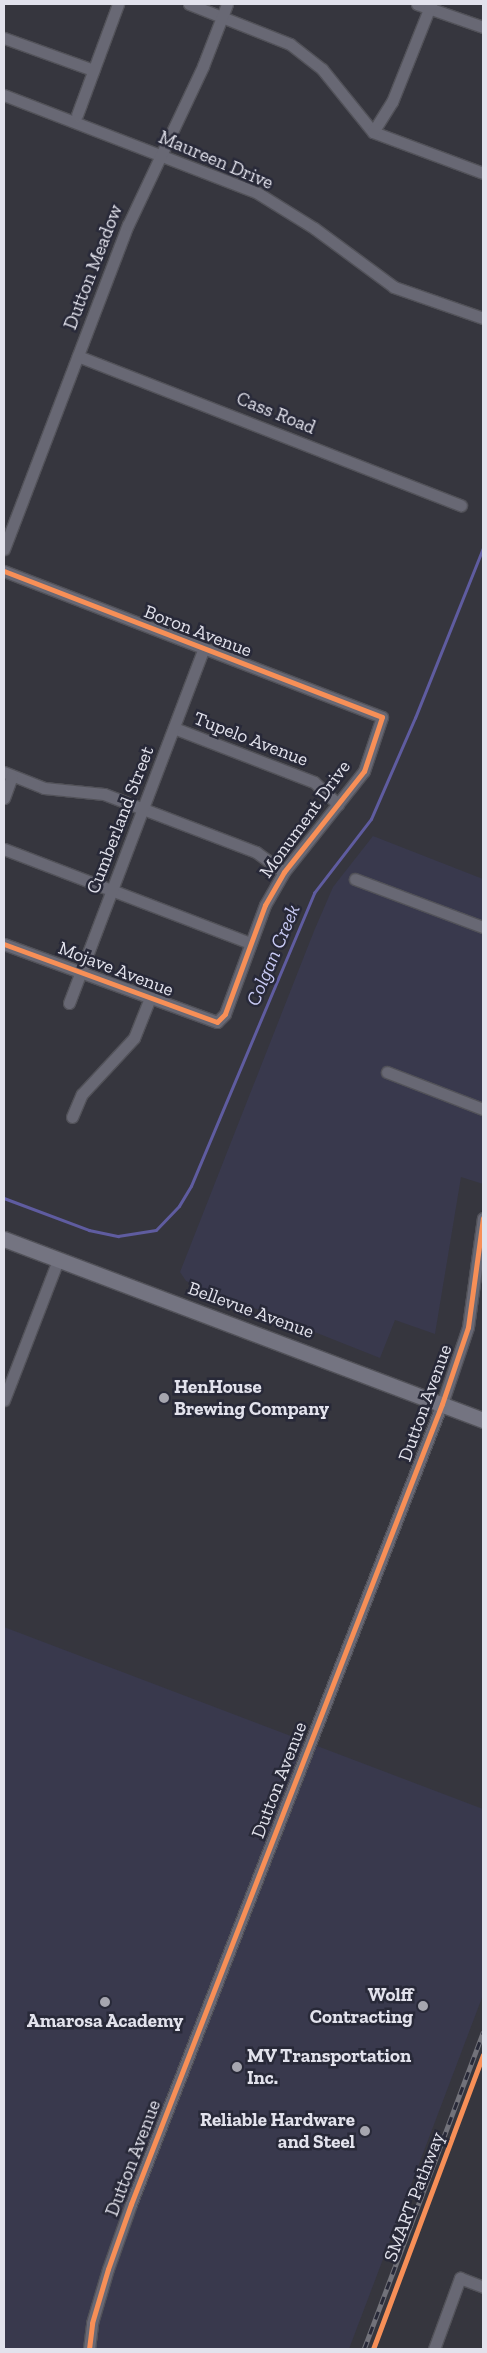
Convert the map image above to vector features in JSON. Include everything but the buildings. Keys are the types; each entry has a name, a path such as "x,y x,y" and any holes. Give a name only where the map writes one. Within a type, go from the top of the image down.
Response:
{"street":[{"path":"77,115 118,4"},
{"path":"189,4 290,44 322,69 373,132 483,173"},
{"name":"Dutton Meadow","path":"4,549 128,225 227,4"},
{"path":"417,4 430,6 483,26"},
{"path":"373,132 392,102 430,6"},
{"path":"4,38 93,70"},
{"name":"Maureen Drive","path":"4,95 256,192 314,228 394,287 483,318"},
{"name":"Cass Road","path":"78,356 461,504"},
{"name":"Boron Avenue","path":"4,571 203,650 382,717"},
{"name":"Cumberland Street","path":"69,1003 203,650"},
{"name":"Monument Drive","path":"217,1022 225,1014 265,905 284,872 364,771 382,717"},
{"name":"Tupelo Avenue","path":"174,728 314,782 338,804"},
{"path":"4,798 8,774 44,788 104,794 256,852 284,872"},
{"path":"4,849 250,943"},
{"path":"355,878 483,927"},
{"name":"Mojave Avenue","path":"4,944 217,1022"},
{"path":"72,1116 82,1094 134,1038 150,998"},
{"path":"387,1072 483,1109"},
{"name":"Dutton Avenue","path":"89,2349 92,2323 108,2269 131,2204 442,1404 468,1327 483,1218"},
{"name":"Bellevue Avenue","path":"4,1239 483,1420"},
{"path":"4,1400 58,1260"},
{"path":"434,2349 440,2328 460,2278 483,2287"}],"shaded area":[{"path":"373,836 483,879 483,1184 461,1177 435,1334 395,1320 380,1358 186,1281 180,1272 333,887"},
{"path":"4,1627 483,1809 483,1995 349,2349 4,2349"}],"waterway":[{"name":"Colgan Creek","path":"4,1198 89,1230 118,1236 156,1230 179,1206 191,1186 314,893 371,819 415,718 483,548"}],"railway":[{"path":"364,2349 483,2032"}],"cycle path":[{"path":"4,571 382,717 364,771 284,872 265,905 225,1014 217,1022 4,944"},
{"path":"89,2349 92,2323 108,2269 131,2204 442,1404 468,1327 483,1218"},
{"name":"SMART Pathway","path":"373,2349 483,2055"}],"place":[{"name":"HenHouse Brewing Company","path":"164,1398"},
{"name":"Amarosa Academy","path":"105,2002"},
{"name":"Wolff Contracting","path":"423,2006"},
{"name":"MV Transportation Inc.","path":"237,2067"},
{"name":"Reliable Hardware and Steel","path":"365,2131"}]}
